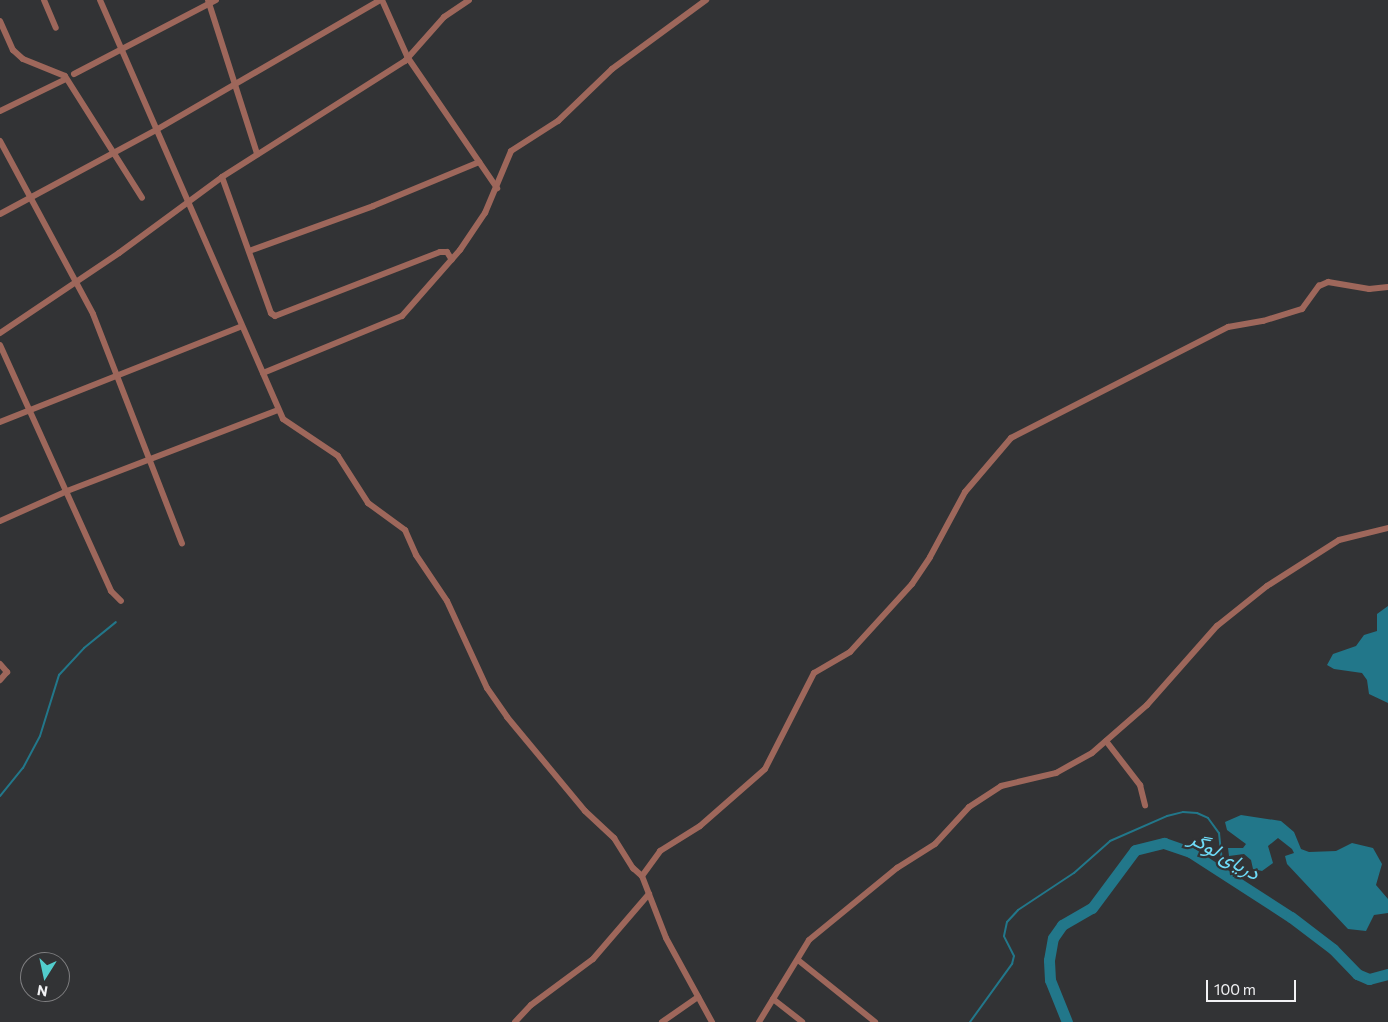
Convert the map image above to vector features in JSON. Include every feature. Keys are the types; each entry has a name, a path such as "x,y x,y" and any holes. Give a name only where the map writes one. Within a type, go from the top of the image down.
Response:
{"street":[{"path":"44,0 56,28"},
{"path":"100,0 283,419 338,456 368,504 405,530 416,555 447,601 497,702 538,756 585,811 614,838 633,868 642,876 666,938 712,1022"},
{"path":"74,74 208,2 216,0"},
{"path":"0,214 156,130 233,82 381,0 408,58 497,188"},
{"path":"0,333 78,280 222,176 408,58 444,17 469,0"},
{"path":"263,373 402,316 452,260 485,213 511,151 558,121 612,69 706,0"},
{"path":"208,2 257,154"},
{"path":"0,20 13,50 33,64 66,78 142,198"},
{"path":"0,111 66,78"},
{"path":"0,141 78,280 152,461 182,543"},
{"path":"249,251 373,206 479,162"},
{"path":"222,176 271,313 275,316 440,252 447,252 452,260"},
{"path":"642,876 660,851 700,826 765,769 814,673 850,652 912,584 930,557 965,492 1011,438 1228,327 1263,321 1302,309 1319,286 1328,282 1370,289 1388,287"},
{"path":"0,422 242,326"},
{"path":"0,345 111,591 121,602"},
{"path":"0,521 67,491 152,461 278,410"},
{"path":"759,1022 809,940 897,868 935,844 969,807 1001,786 1039,778 1067,767 1106,741 1147,704 1217,626 1267,586 1338,540 1388,528"},
{"path":"0,664 7,672 0,680"},
{"path":"1106,741 1140,785 1145,805"},
{"path":"515,1022 531,1005 593,959 648,894"},
{"path":"798,960 875,1022"},
{"path":"662,1022 698,997"},
{"path":"773,999 802,1022"}],"water":[{"path":"1388,606 1388,703 1369,694 1367,680 1362,673 1334,669 1327,665 1333,654 1356,646 1364,635 1377,631 1377,614"},
{"path":"1241,815 1281,821 1294,832 1301,849 1309,852 1336,851 1352,843 1373,848 1382,864 1376,885 1388,899 1388,913 1374,915 1366,931 1348,929 1287,864 1285,856 1294,853 1292,849 1278,838 1268,846 1273,863 1262,871 1253,869 1251,860 1244,854 1229,856 1228,848 1243,848 1246,844 1227,830 1225,822"}],"waterway":[{"path":"0,796 23,768 40,736 59,675 84,648 116,622"},
{"path":"970,1022 1012,964 1014,956 1004,936 1007,922 1018,910 1074,873 1110,841 1167,816 1183,812 1197,813 1208,818 1219,833 1223,871"},
{"name":"دریای لوگر","path":"1067,1022 1050,980 1049,960 1053,938 1062,925 1092,908 1135,850 1164,843 1190,852 1291,917 1333,949 1357,974 1369,979 1388,974"}]}
